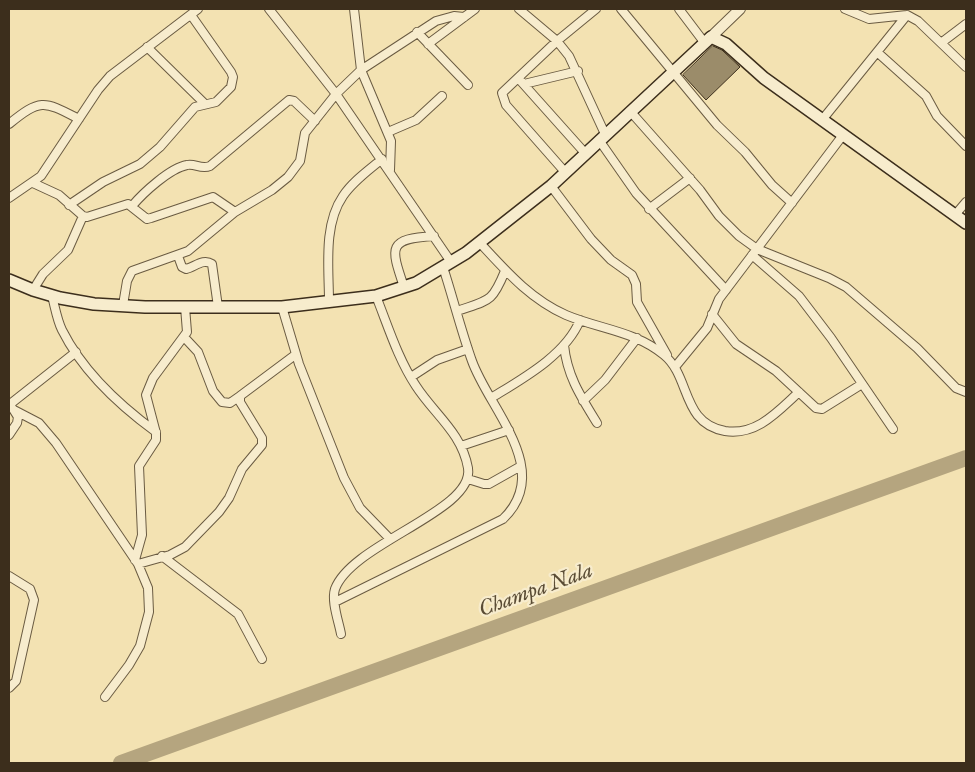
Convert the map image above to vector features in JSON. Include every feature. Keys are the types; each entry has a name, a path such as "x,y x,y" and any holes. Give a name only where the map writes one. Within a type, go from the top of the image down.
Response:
{"main road":[{"path":"9,280 52,296 94,304 185,307 282,307 376,296 416,283 480,243 551,186 708,39 726,44 764,78 966,223"}],"street":[{"path":"9,198 33,183 50,165 110,76 198,9"},
{"path":"269,9 336,94 434,236 447,264 457,311 478,377 509,430 521,466 519,499 513,510 503,519 335,602"},
{"path":"354,9 361,70 388,132 392,151 390,170"},
{"path":"428,44 475,9"},
{"path":"519,9 557,41 578,71 602,137 649,208 726,290"},
{"path":"566,172 503,99 502,93 521,81 557,41 596,9"},
{"path":"621,9 717,125 745,152 772,185 792,203"},
{"path":"678,9 708,39 740,9"},
{"path":"845,9 869,19 907,15 918,21 966,67"},
{"path":"855,14 862,9"},
{"path":"69,205 103,182 140,164 160,147 195,107 216,102 231,86 234,77 191,15"},
{"path":"822,120 907,15"},
{"path":"123,306 127,281 132,271 178,256 199,244 234,212 272,190 288,177 300,161 303,139 315,121 336,94 361,70 417,32 445,17 464,17"},
{"path":"941,43 966,24"},
{"path":"417,32 468,85"},
{"path":"147,47 205,104"},
{"path":"877,52 926,96 937,116 966,146"},
{"path":"521,81 578,71"},
{"path":"521,81 585,153"},
{"path":"388,132 416,120 442,96"},
{"path":"132,206 148,188 184,166 205,168 210,166 288,100 294,101 315,121"},
{"path":"9,124 26,110 43,104 50,105 79,120"},
{"path":"630,111 690,178 728,227 798,296 831,338 893,429"},
{"path":"675,367 707,328 712,314 726,290 843,135"},
{"path":"329,302 330,229 337,205 352,184 382,159"},
{"path":"649,208 690,178"},
{"path":"33,183 59,195 69,205 87,217 122,205 132,206 146,219 213,197 234,212"},
{"path":"551,186 590,239 611,260 632,275 636,284 638,302 675,367 690,406 708,425 724,431 741,432 756,427 767,420 799,392"},
{"path":"955,215 966,202"},
{"path":"33,290 43,274 68,250 83,216"},
{"path":"404,286 394,253 397,245 404,240 434,236"},
{"path":"480,243 505,271 536,297 553,308 580,320 637,338 670,359"},
{"path":"755,252 830,278 846,288 917,348 956,388 966,392"},
{"path":"178,256 182,267 186,269 208,261 212,264 218,307"},
{"path":"457,311 490,299 496,292 505,271"},
{"path":"52,296 61,328 76,352 118,403 156,433"},
{"path":"342,634 335,602 335,591 341,579 368,554 450,502 465,487 468,479 468,470 461,446 453,431 424,398 411,377 376,296"},
{"path":"136,562 142,535 140,466 156,440 156,433 146,395 148,386 184,337 187,324 185,307"},
{"path":"282,307 295,354 351,494 360,508 390,539"},
{"path":"712,314 744,352 776,371 816,408 822,409 862,384"},
{"path":"490,398 536,370 575,334 580,320"},
{"path":"184,337 198,352 213,391 222,402 230,403 295,354"},
{"path":"583,401 605,380 637,338"},
{"path":"564,345 568,371 583,401 597,423"},
{"path":"411,377 437,360 468,349"},
{"path":"11,408 76,352"},
{"path":"136,562 177,552 219,512 229,498 242,469 262,445 262,438 240,402 240,396"},
{"path":"9,435 17,423 18,417 11,408"},
{"path":"11,408 35,419 45,428 136,562 148,588 149,612 135,656 105,697"},
{"path":"461,446 509,430"},
{"path":"468,479 489,484 521,466"},
{"path":"162,556 238,614 262,659"},
{"path":"9,576 30,589 34,600 16,681 9,688"}],"building":[{"path":"713,46 722,50 740,67 706,100 683,75"}],"waterway":[{"name":"Champa Nala","path":"121,763 966,458"}]}
